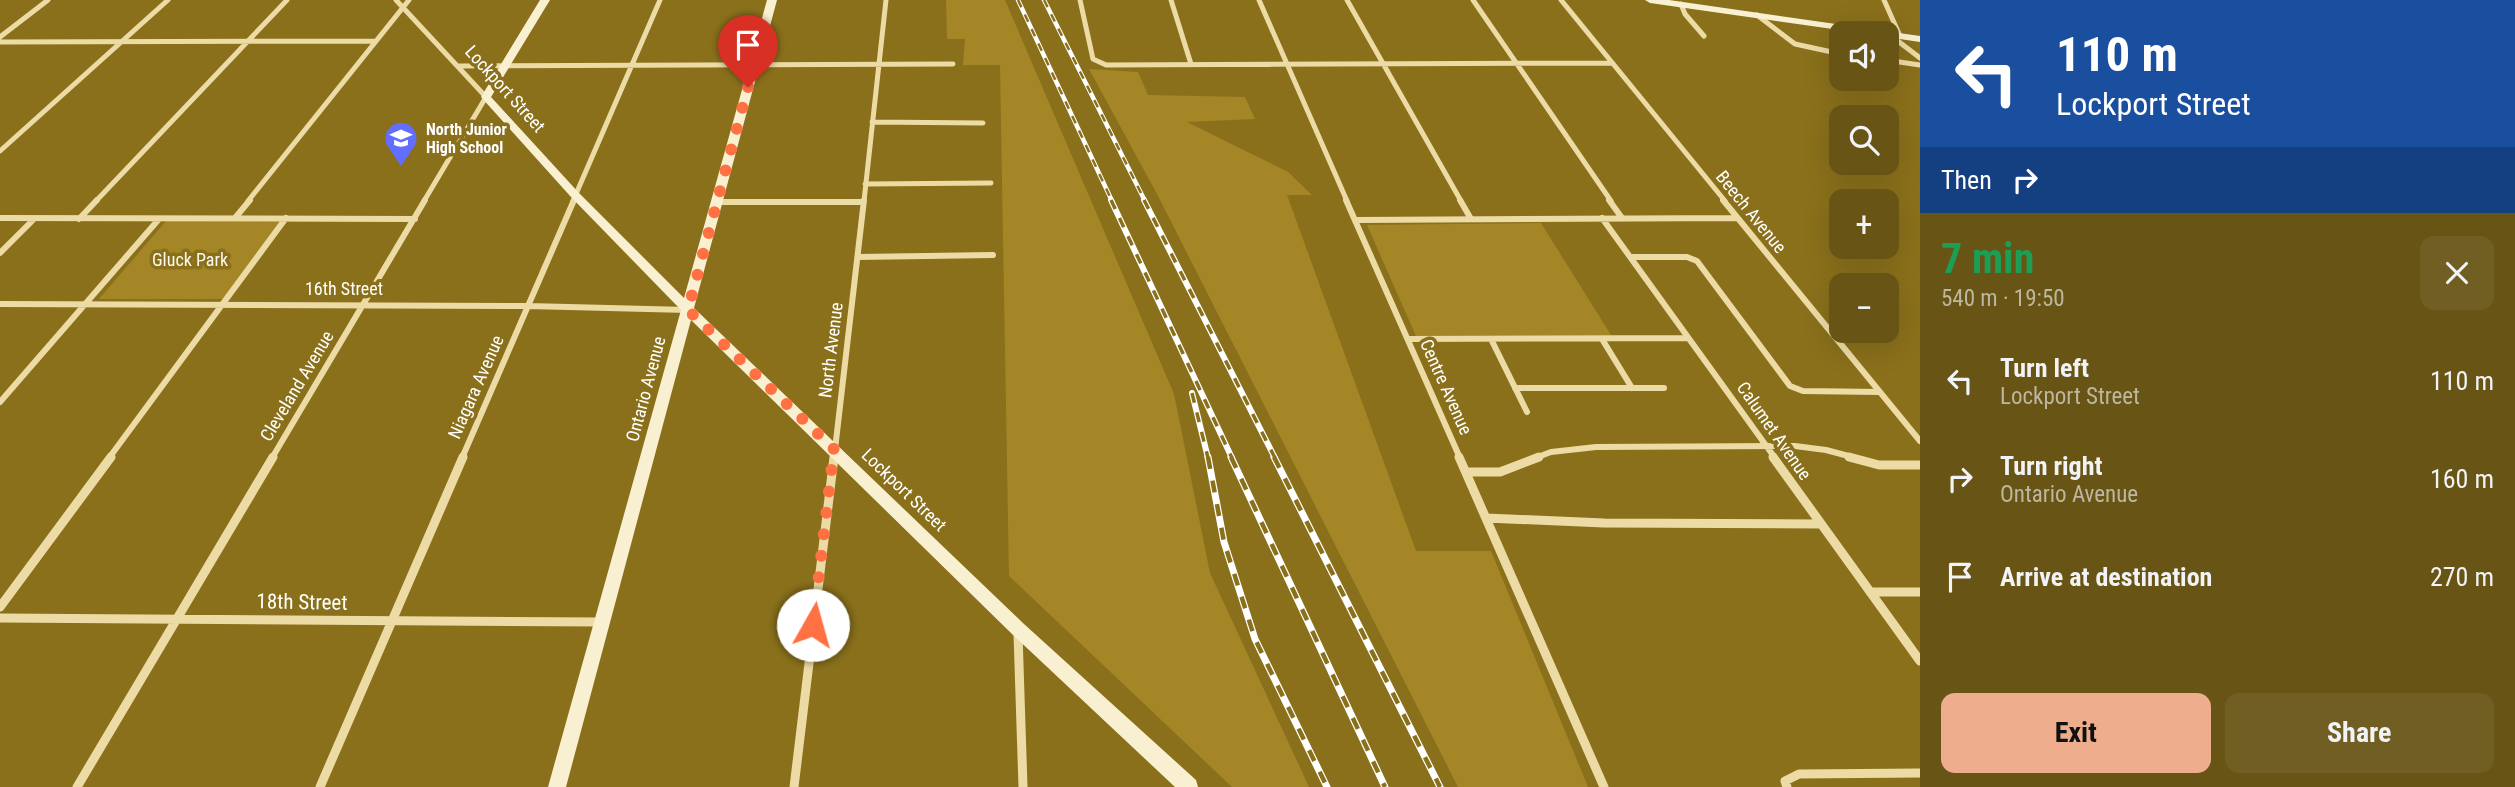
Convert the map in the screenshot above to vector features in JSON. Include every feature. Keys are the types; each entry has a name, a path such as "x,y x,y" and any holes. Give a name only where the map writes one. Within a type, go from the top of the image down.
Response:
{"street":[{"path":"0,40 48,0"},
{"path":"0,151 168,0"},
{"path":"79,219 287,0"},
{"name":"Lockport Street","path":"396,0 575,195 688,310 1018,629 1189,787"},
{"path":"235,218 408,0"},
{"name":"Cleveland Avenue","path":"77,787 545,0"},
{"name":"Niagara Avenue","path":"320,787 660,0"},
{"name":"Ontario Avenue","path":"558,787 772,0"},
{"name":"North Avenue","path":"794,787 886,0"},
{"path":"1080,0 1093,59 1105,65 1612,63"},
{"path":"1171,0 1191,64"},
{"name":"Centre Avenue","path":"1259,0 1604,787"},
{"path":"1348,0 1471,219"},
{"path":"1473,0 1622,218"},
{"name":"Beech Avenue","path":"1561,0 1920,441"},
{"path":"1650,0 1829,26"},
{"path":"1884,0 1887,21"},
{"path":"1681,4 1685,14 1704,36"},
{"path":"1757,15 1779,36 1807,50 1829,53"},
{"path":"1899,36 1920,39"},
{"path":"0,40 376,41"},
{"path":"1899,42 1920,58"},
{"path":"1899,62 1920,65"},
{"path":"459,66 953,64"},
{"path":"872,122 983,122"},
{"path":"865,184 991,183"},
{"path":"716,202 863,202"},
{"path":"0,218 415,219"},
{"path":"0,607 286,218"},
{"name":"Calumet Avenue","path":"1602,218 1920,661"},
{"path":"1356,220 1737,218"},
{"path":"0,253 34,219"},
{"path":"0,402 159,219"},
{"path":"858,257 993,255"},
{"path":"1631,257 1687,257 1698,261 1790,386 1803,391 1880,392"},
{"name":"16th Street","path":"0,304 364,304 688,310"},
{"path":"1602,338 1632,388"},
{"path":"1408,339 1688,338"},
{"path":"1491,339 1527,412"},
{"path":"1515,388 1664,388"},
{"path":"1466,472 1500,472 1551,452 1596,447 1765,446 1826,450 1879,464 1920,465"},
{"path":"1486,518 1604,523 1820,524"},
{"path":"1870,592 1920,592"},
{"name":"18th Street","path":"0,618 603,622"},
{"path":"1018,629 1023,787"},
{"path":"1787,787 1785,781 1799,774 1920,773"}],"green space":[{"path":"946,0 1005,0 1174,394 1210,573 1309,787 1232,787 1009,576 1000,65 963,65 965,39 947,39"},
{"path":"1089,69 1138,72 1148,95 1245,97 1255,119 1187,122 1288,172 1312,195 1287,195 1416,551 1491,551 1588,787 1458,787 1157,194"},
{"name":"Gluck Park","path":"166,221 281,222 224,299 99,299"},
{"path":"1541,223 1611,335 1416,336 1367,225"}],"railway":[{"path":"1018,0 1112,201"},
{"path":"1044,0 1145,201"},
{"path":"1111,200 1232,458"},
{"path":"1144,200 1275,458"},
{"path":"1192,393 1208,458"},
{"path":"1208,457 1224,542 1255,639 1327,787"},
{"path":"1231,457 1385,787"},
{"path":"1274,457 1440,787"}],"place":[{"name":"North Junior High School","path":"401,168"}],"route":[{"path":"748,87 688,310 834,449 813,625"}]}
